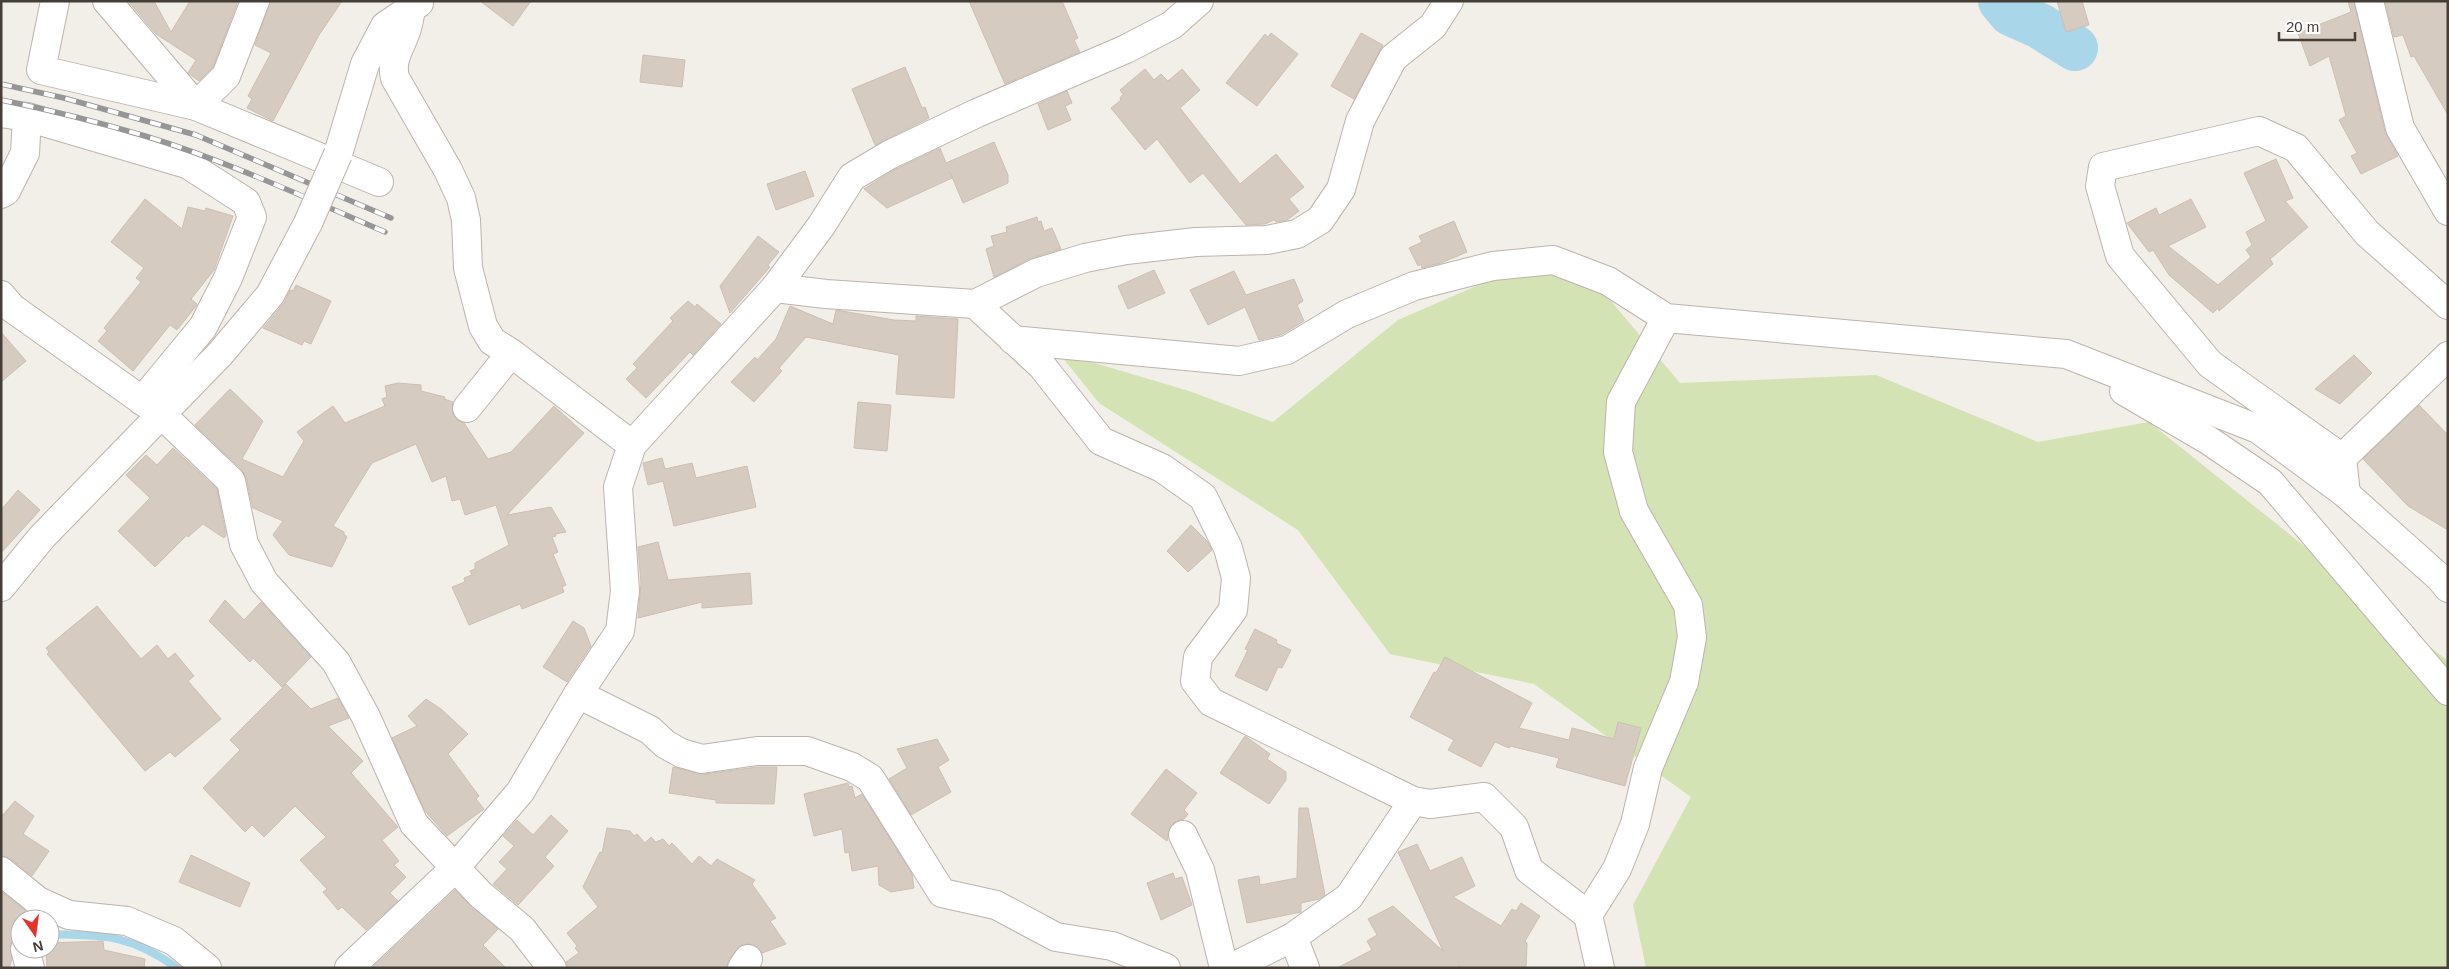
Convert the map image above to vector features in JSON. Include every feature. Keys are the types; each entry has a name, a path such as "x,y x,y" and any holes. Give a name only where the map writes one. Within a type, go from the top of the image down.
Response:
{"street":[{"path":"55,1 40,70 196,106 379,182"},
{"path":"107,1 196,106"},
{"path":"196,106 226,76 256,1"},
{"path":"350,968 454,869 520,792 578,694 620,631 625,591 618,487 632,446 775,288 852,178 889,154 1126,49 1172,25 1199,1"},
{"path":"775,288 826,294 974,304 1036,273 1085,258 1126,250 1196,242 1267,240 1297,234 1320,220 1341,189 1360,121 1393,58 1433,26 1448,1"},
{"path":"2369,1 2400,128 2448,211"},
{"path":"416,5 397,50 392,68 395,78 448,170 460,198 466,220 468,268 483,326 492,341 511,353 632,446"},
{"path":"151,408 220,354 270,295 308,223 338,154 365,64 385,26 416,5"},
{"path":"1,194 6,190 25,153 14,115"},
{"path":"1,587 151,408 203,327 228,278 252,217 246,202 187,164 14,115"},
{"path":"2346,494 2342,458 2210,364 2120,256 2100,186 2103,167 2259,131 2296,148 2367,233 2448,306"},
{"path":"1013,340 1239,361 1287,350 1347,314 1414,286 1493,266 1553,260 1608,281 1666,318 2066,354 2258,429 2346,494 2445,578"},
{"path":"1,295 12,308 151,408 231,481 244,544 264,582 336,662 366,717 414,824 454,869 522,929 552,968"},
{"path":"974,304 1042,366 1101,441 1162,468 1203,497 1228,548 1236,578 1233,610 1198,657 1195,681 1211,702 1413,800 1430,804 1484,797 1514,827 1528,870 1588,915 1600,968"},
{"path":"1588,915 1617,869 1635,824 1648,768 1684,682 1692,638 1688,605 1634,511 1618,452 1621,402 1666,318"},
{"path":"467,408 511,353"},
{"path":"2066,354 2208,440 2270,482 2448,691"},
{"path":"2342,458 2448,356"},
{"path":"578,694 650,730 665,744 681,753 702,759 757,752 807,751 852,767 870,778 942,893 996,905 1056,937 1112,946 1166,968"},
{"path":"1232,968 1293,937 1349,897 1413,800"},
{"path":"1183,834 1200,870 1224,968"},
{"path":"1,871 33,909"},
{"path":"60,914 127,921 174,941 207,968"},
{"path":"1293,937 1305,968"}],"green space":[{"path":"1536,260 1606,295 1680,383 1876,375 2038,442 2149,422 2448,661 2448,968 1646,968 1633,905 1691,797 1534,684 1390,654 1298,530 1099,403 1058,352 1189,391 1273,422 1398,320"}],"building":[{"path":"128,1 154,1 171,32 190,1 238,1 213,67 199,81 188,73 196,60 156,34"},
{"path":"270,1 342,1 319,35 273,121 247,108 252,99 248,96 271,53 255,45"},
{"path":"480,1 531,1 513,26"},
{"path":"969,1 1062,1 1078,38 1074,40 1080,52 1005,84"},
{"path":"2057,1 2082,1 2089,25 2066,32"},
{"path":"2348,1 2354,1 2385,132 2398,156 2361,174 2351,156 2357,153 2339,120 2346,116 2329,56 2310,66 2298,33 2351,12"},
{"path":"2385,1 2448,1 2448,115 2414,56 2411,57 2403,35 2394,37"},
{"path":"1271,33 1298,54 1257,106 1226,83 1265,34 1268,37"},
{"path":"1361,33 1383,45 1354,99 1331,86"},
{"path":"643,55 685,60 682,87 640,82"},
{"path":"905,67 922,108 925,107 929,118 875,145 852,89"},
{"path":"1145,69 1154,80 1161,74 1168,81 1182,69 1200,90 1180,108 1240,184 1276,154 1304,187 1289,199 1299,211 1287,220 1276,222 1274,220 1265,224 1246,225 1203,173 1190,183 1157,139 1145,150 1111,108 1121,100 1120,98 1123,94 1120,90"},
{"path":"1067,91 1072,103 1065,106 1071,120 1048,130 1038,104"},
{"path":"994,142 1008,175 1008,183 963,203 950,172 952,178 887,208 864,189 896,169 940,148 946,163"},
{"path":"2276,159 2293,198 2285,201 2308,227 2270,259 2273,264 2219,311 2218,308 2213,313 2169,275 2153,250 2149,252 2127,223 2156,208 2159,215 2191,199 2206,227 2168,246 2218,285 2251,257 2246,250 2252,245 2246,232 2266,221 2244,173"},
{"path":"805,171 814,196 776,210 767,184"},
{"path":"145,199 182,229 188,207 205,211 206,208 233,216 214,270 191,299 197,304 196,306 177,330 170,325 133,371 98,341 107,331 104,328 141,282 136,278 144,268 111,242"},
{"path":"1037,217 1038,222 1041,221 1044,231 1052,228 1061,249 1029,259 994,277 986,249 994,246 991,236 1007,232 1006,227"},
{"path":"1454,221 1467,252 1441,263 1422,268 1421,264 1418,266 1409,248 1422,242 1419,236"},
{"path":"758,236 779,252 768,265 770,267 730,313 720,286"},
{"path":"1154,270 1165,293 1128,309 1118,286"},
{"path":"1234,271 1246,295 1294,279 1303,301 1297,305 1304,321 1281,335 1259,340 1245,307 1208,325 1190,290"},
{"path":"296,285 331,301 311,344 304,341 302,345 263,328 284,303 290,290 293,291"},
{"path":"688,301 695,307 697,304 721,324 693,355 690,352 646,398 626,379 637,368 633,364 673,321 670,318"},
{"path":"790,306 833,324 836,310 894,320 916,321 916,316 958,319 954,398 896,394 899,355 806,337 779,368 782,371 754,402 731,382 755,357 757,360 776,339"},
{"path":"1,332 26,361 1,382"},
{"path":"2354,355 2372,373 2340,404 2315,389"},
{"path":"398,383 421,385 421,391 445,397 444,399 453,402 453,414 457,420 464,423 488,459 511,452 554,406 584,433 507,515 551,507 566,532 555,534 556,536 552,537 558,552 553,554 566,585 562,587 564,592 522,609 520,604 469,625 452,587 465,582 464,578 472,575 470,571 475,569 475,563 509,545 496,505 465,515 460,499 452,501 446,476 432,482 416,444 372,463 333,526 344,532 347,537 332,567 289,555 273,535 283,521 253,508 246,478 242,470 195,425 230,389 263,421 242,459 283,477 304,441 297,432 333,406 345,423 385,406 382,399 387,397 385,386"},
{"path":"858,402 891,405 887,451 854,448"},
{"path":"2419,405 2448,435 2448,530 2408,506 2363,459"},
{"path":"173,448 217,489 226,535 224,538 203,524 188,537 187,535 155,567 118,531 150,498 126,475 146,455 157,465"},
{"path":"662,458 665,469 692,463 696,478 747,466 756,507 674,526 663,481 648,485 643,463"},
{"path":"18,490 40,510 1,553 1,510"},
{"path":"1191,525 1207,541 1212,550 1188,572 1167,551"},
{"path":"658,542 668,580 750,573 752,604 702,608 702,602 638,618 641,583 638,547"},
{"path":"225,600 244,620 261,602 311,657 282,687 253,658 250,662 209,621"},
{"path":"97,606 141,659 157,645 168,659 175,653 194,676 188,681 221,719 175,757 170,752 145,771 47,654 49,652 46,648"},
{"path":"573,621 584,628 591,646 567,682 543,667"},
{"path":"1255,629 1277,640 1276,643 1291,650 1282,668 1278,667 1267,691 1235,676 1248,650 1245,649"},
{"path":"1445,657 1532,703 1519,728 1569,740 1572,728 1614,739 1618,722 1641,728 1625,786 1556,767 1559,758 1510,746 1509,748 1495,742 1481,767 1448,750 1454,740 1410,717 1434,672 1436,673"},
{"path":"286,684 311,709 338,698 349,718 328,726 363,761 351,773 398,827 382,840 399,861 394,865 406,877 390,893 398,901 366,930 342,907 338,910 323,892 327,889 300,860 326,837 295,806 264,837 252,825 245,832 203,788 240,750 230,740"},
{"path":"426,699 441,709 468,734 448,754 479,796 476,799 484,809 447,836 425,811 392,738 417,726 408,716"},
{"path":"1245,736 1270,754 1267,759 1286,772 1286,780 1269,804 1220,773"},
{"path":"937,739 949,760 938,767 951,792 911,815 889,779 907,768 897,749"},
{"path":"673,767 704,774 758,767 777,767 774,804 716,803 716,800 669,793"},
{"path":"1166,769 1197,793 1184,810 1188,814 1184,819 1176,821 1170,827 1167,841 1131,814"},
{"path":"848,783 849,787 852,786 855,798 862,794 912,874 914,888 891,892 879,885 878,866 852,871 849,852 845,853 842,829 814,836 804,794"},
{"path":"15,801 34,816 23,834 49,851 32,876 11,859 1,856 1,817"},
{"path":"1299,808 1308,808 1325,895 1319,899 1301,903 1301,912 1247,923 1238,880 1259,876 1260,885 1297,878"},
{"path":"551,815 568,831 545,857 554,866 518,905 493,884 507,869 499,862 514,846 503,836 517,820 533,835"},
{"path":"607,828 630,831 634,836 637,834 645,843 651,837 656,842 663,839 669,846 672,843 692,864 699,856 711,866 717,859 755,880 752,884 776,918 770,921 786,944 762,953 756,946 742,945 729,959 726,968 567,968 566,962 579,953 575,948 577,946 567,933 598,907 583,887 600,852 602,853"},
{"path":"1417,844 1430,871 1462,857 1475,886 1453,897 1501,926 1512,909 1516,911 1521,903 1540,916 1525,941 1527,943 1526,968 1463,968 1458,965 1461,968 1337,968 1372,950 1367,941 1377,935 1368,919 1393,906 1443,951 1398,852"},
{"path":"191,855 250,883 240,907 179,882"},
{"path":"1173,873 1175,879 1182,877 1192,905 1161,920 1147,883"},
{"path":"455,890 498,929 483,945 506,968 372,968"},
{"path":"1,891 24,909 10,909 10,959 12,959 9,968 1,968"},
{"path":"103,941 104,950 145,959 144,968 47,968 47,959 60,959 60,943"}],"waterway":[{"path":"2001,1 2011,13 2040,26 2075,48"},
{"path":"60,934 87,935 131,943 160,957 177,968"}],"railway":[{"path":"1,84 64,98 196,135 391,218"},
{"path":"1,100 92,121 176,146 266,181 385,232"}]}
